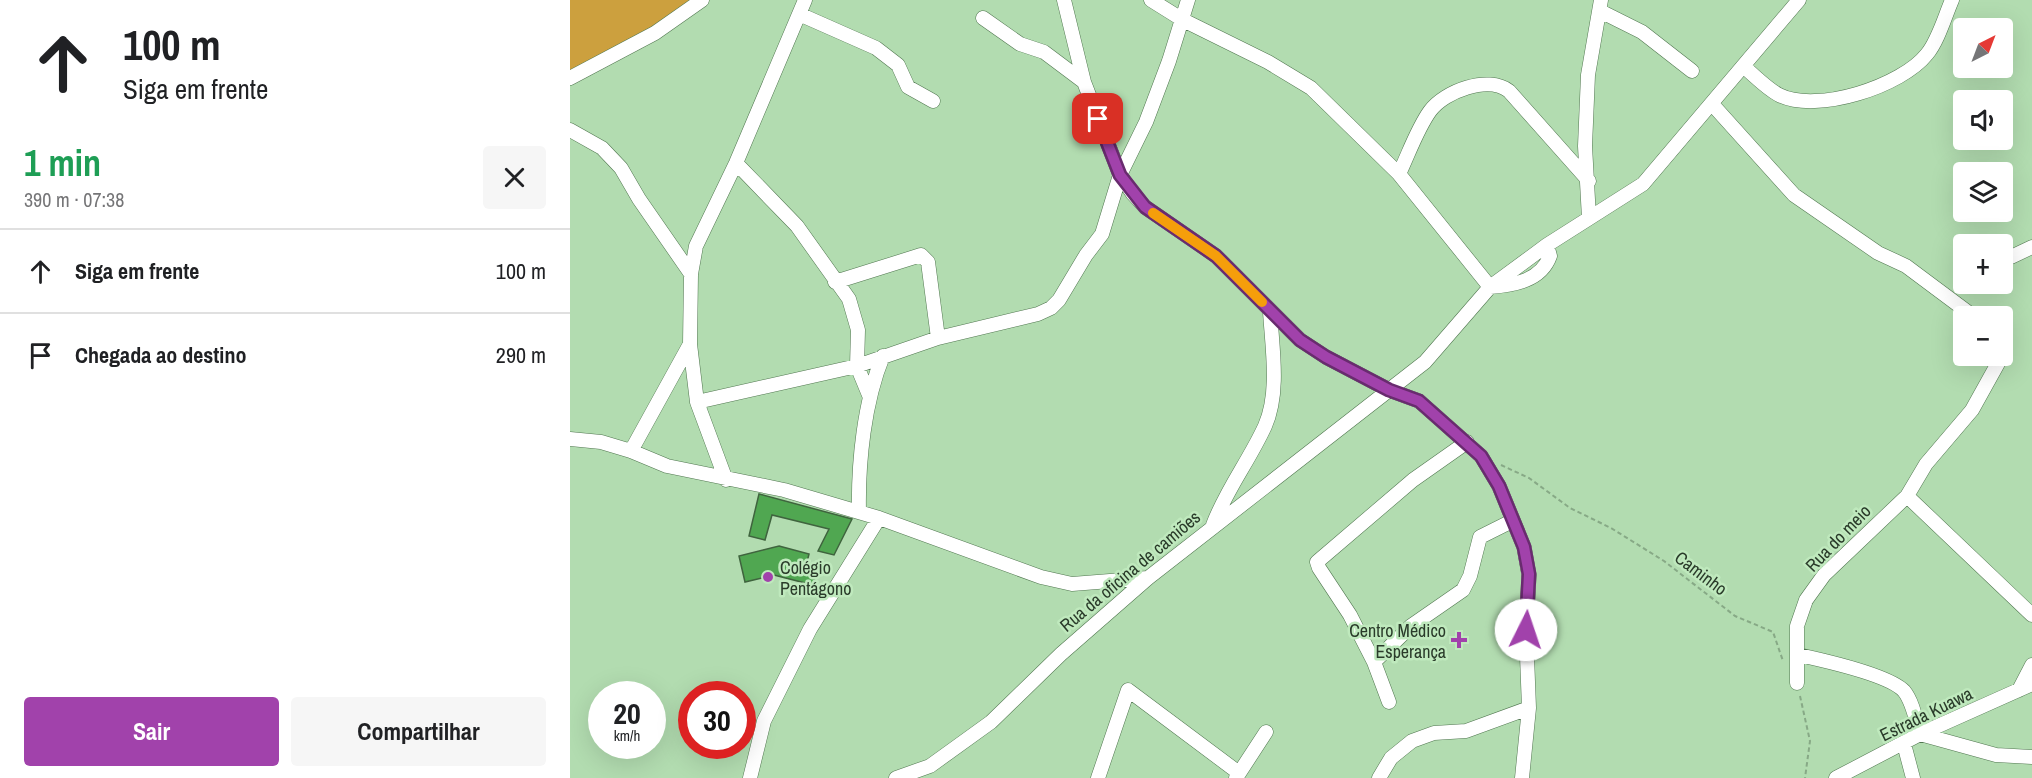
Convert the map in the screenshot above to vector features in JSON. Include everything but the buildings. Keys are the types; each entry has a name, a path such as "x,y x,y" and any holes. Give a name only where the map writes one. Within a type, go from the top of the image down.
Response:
{"street":[{"path":"570,78 655,33 702,0"},
{"path":"726,480 697,402 690,344 691,274 696,246 736,163 805,0"},
{"path":"1064,0 1084,82 1120,175 1145,207 1216,256 1270,311 1309,345 1389,390 1419,401 1481,456 1499,486 1524,547 1529,574 1526,630 1529,708 1522,778"},
{"path":"1151,0 1183,20 1268,62 1311,88 1399,174 1491,287 1547,245 1643,184 1799,0"},
{"path":"697,402 857,366 938,339 1038,314 1051,308 1102,234 1120,175 1146,122 1188,0"},
{"path":"1743,66 1779,95 1794,99 1828,100 1887,84 1928,54 1952,0"},
{"path":"1589,218 1589,181 1585,146 1588,75 1600,5 1642,32 1692,71"},
{"path":"799,14 876,48 898,64 909,87 933,101"},
{"path":"983,18 1014,40 1044,52 1084,82"},
{"path":"1399,174 1432,109 1475,83 1484,83 1504,87 1509,91 1589,181"},
{"path":"1712,104 1794,195 1878,253 1906,266 1960,306"},
{"path":"570,130 602,148 621,168 639,199 691,274"},
{"path":"736,163 803,233 854,310 858,330 857,366 869,395"},
{"path":"2013,256 2032,248"},
{"path":"836,282 921,255 928,262 938,339"},
{"name":"Rua da oficina de camiões","path":"896,778 929,772 991,722 1061,654 1148,578 1213,525 1425,362 1491,287"},
{"path":"1213,525 1222,500 1265,425 1271,405 1273,370 1270,311"},
{"path":"631,451 690,344"},
{"path":"859,512 858,477 869,395 883,356"},
{"name":"Rua do meio","path":"1797,683 1797,626 1806,600 1824,575 1907,495 1926,464 1971,410 1995,366"},
{"path":"570,439 600,442 631,451 667,466 726,480 784,490 879,518 1041,577 1072,584 1148,578"},
{"path":"1389,702 1374,662 1350,615 1317,562 1413,480 1467,442"},
{"path":"1907,495 2032,615"},
{"path":"750,778 764,721 810,629 879,518"},
{"path":"1374,662 1411,626 1463,590 1470,576 1480,537 1512,521"},
{"path":"1798,655 1876,676 1902,689 1908,697 1920,734 1996,755 2032,757"},
{"path":"2026,687 2032,665"},
{"name":"Estrada Kuawa","path":"1836,778 1920,734 2026,687"},
{"path":"1098,778 1128,690 1237,776 1266,732"},
{"path":"1379,778 1391,758 1413,741 1434,733 1466,731 1529,708"},
{"path":"1904,744 1913,778"}],"path":[{"name":"Caminho","path":"1500,465 1529,478 1570,508 1611,528 1664,561 1735,615 1773,632 1784,665"},
{"path":"1797,683 1810,741 1805,778"}],"shaded area":[{"path":"570,0 702,0 570,78"}],"slow traffic":[{"path":"1153,213 1216,256 1262,302"}],"place":[{"name":"Colégio Pentágono","path":"768,577"},
{"name":"Centro Médico Esperança","path":"1459,640"}],"route":[{"path":"1098,119 1120,175 1133,195 1145,207 1216,256 1300,340 1326,357 1389,390 1419,401 1481,456 1499,486 1524,547 1529,574 1526,630"}]}
